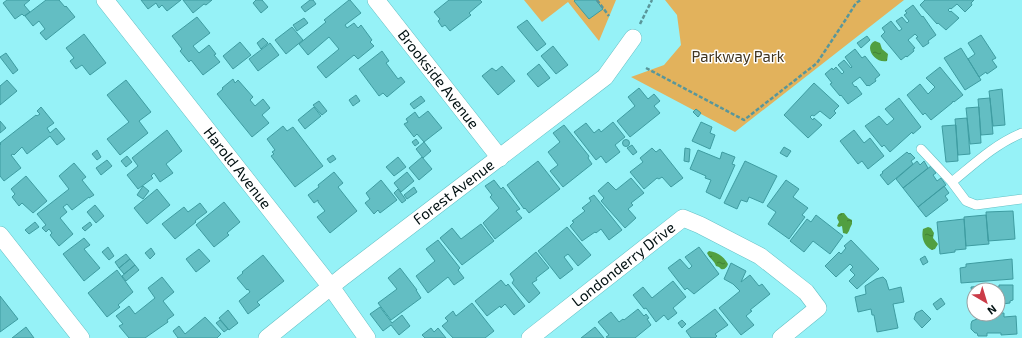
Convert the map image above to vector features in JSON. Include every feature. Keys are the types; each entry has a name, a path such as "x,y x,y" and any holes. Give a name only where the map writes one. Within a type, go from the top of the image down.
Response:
{"street":[{"name":"Harold Avenue","path":"105,0 331,287 367,338"},
{"name":"Brookside Avenue","path":"376,0 500,158"},
{"name":"Forest Avenue","path":"267,338 331,287 605,77 633,38"},
{"name":"Londonderry Drive","path":"530,338 683,218 700,225 760,256 806,292 818,308 781,338"},
{"path":"0,235 81,338"}],"lane":[{"path":"952,182 1004,141 1022,133"},
{"path":"921,149 952,182 966,201 972,204 976,205 1022,199"}],"path":[{"path":"597,0 609,16"},
{"path":"633,38 652,0"},
{"path":"646,68 744,120 817,63 856,3 861,0"}],"green space":[{"path":"524,0 616,0 599,41 568,2 542,22"},
{"name":"Parkway Park","path":"665,0 904,0 735,132 631,77 664,65 681,45 677,15"}],"water":[{"path":"875,41 880,43 882,49 888,54 887,61 878,60 872,54 870,47"},
{"path":"841,213 844,213 852,220 852,224 847,234 843,233 842,226 837,226 839,222 837,218"},
{"path":"928,227 931,228 934,233 933,238 938,244 935,249 932,250 925,244 923,239 923,229"},
{"path":"709,251 715,252 725,259 728,264 726,268 721,269 716,266 707,253"}],"building":[{"path":"7,0 30,0 24,5 30,12 24,16 22,14 15,19 3,3"},
{"path":"46,0 59,0 75,17 46,40 40,33 45,29 39,21 33,26 25,16"},
{"path":"141,0 181,0 167,11 162,5 159,8 156,3 148,9"},
{"path":"183,0 212,0 206,5 204,4 193,13"},
{"path":"256,0 262,0 268,7 261,13 253,3"},
{"path":"310,0 313,0 316,4 305,12 301,7"},
{"path":"349,0 361,13 345,25 347,28 354,23 358,28 361,25 372,40 370,42 374,46 358,59 354,55 326,78 317,67 339,49 329,37 308,55 299,44 326,22 324,20"},
{"path":"449,0 480,0 482,2 469,13 471,15 450,31 445,25 442,27 438,21 440,19 434,12"},
{"path":"596,0 603,9 589,19 574,1"},
{"path":"925,0 974,0 971,3 972,5 965,12 957,4 948,10 959,18 946,30 938,23 937,24 920,5"},
{"path":"913,5 922,17 923,16 936,35 923,47 916,38 918,37 915,34 908,40 915,48 913,49 914,51 901,60 881,36 885,32 882,28 891,21 899,31 902,29 896,21 902,17 907,23 909,21 904,15 907,13 905,11"},
{"path":"197,17 210,33 193,46 199,53 209,45 216,54 214,55 220,62 203,75 191,60 189,62 180,51 182,49 172,36"},
{"path":"304,18 308,23 297,31 293,25"},
{"path":"527,20 546,44 537,51 517,27"},
{"path":"292,27 303,40 286,54 275,40"},
{"path":"84,34 106,63 90,75 82,65 76,69 70,61 74,58 66,48"},
{"path":"981,35 996,58 992,60 997,67 987,74 986,72 979,77 968,59 975,54 968,43"},
{"path":"867,36 870,40 861,48 857,43"},
{"path":"263,38 268,43 261,49 257,43"},
{"path":"240,42 251,55 233,69 223,56"},
{"path":"270,43 279,55 258,71 249,59"},
{"path":"553,46 568,65 556,74 541,56"},
{"path":"961,48 981,80 965,90 944,58"},
{"path":"855,49 862,58 865,56 880,75 875,79 876,81 869,86 867,86 860,77 852,83 862,94 848,104 830,84 832,83 825,74 832,68 833,70 836,67 842,74 844,72 838,65 844,60 851,68 852,67 845,57"},
{"path":"382,51 389,61 386,63 398,79 401,77 405,82 387,97 383,93 379,96 359,69"},
{"path":"6,53 18,70 13,74 0,57"},
{"path":"539,64 550,78 538,87 527,74"},
{"path":"502,66 515,81 498,95 482,76 492,68 496,71"},
{"path":"940,67 963,95 954,102 953,101 931,120 925,113 923,115 907,95 920,84 928,94 935,87 926,78"},
{"path":"233,79 235,83 238,80 253,97 250,100 255,106 263,99 270,108 262,115 269,123 252,137 217,94"},
{"path":"7,80 17,91 0,105 0,86"},
{"path":"126,80 151,112 139,121 148,133 120,155 107,139 129,122 107,95"},
{"path":"814,83 839,106 834,111 836,113 830,119 820,111 814,116 812,115 810,117 813,120 814,118 822,125 808,138 784,115"},
{"path":"639,88 648,99 654,94 660,101 654,106 660,113 630,137 617,121 635,106 628,97"},
{"path":"1002,89 1005,125 993,126 989,91"},
{"path":"356,95 360,101 353,106 349,100"},
{"path":"421,96 425,101 414,109 410,104"},
{"path":"899,98 921,127 913,134 912,132 890,152 884,145 882,147 865,126 879,116 887,125 894,119 885,109"},
{"path":"990,98 993,134 981,135 978,99"},
{"path":"319,101 327,111 322,115 313,105"},
{"path":"41,107 54,123 47,128 50,133 56,128 65,139 57,145 50,136 27,154 22,147 14,155 11,155 21,168 4,181 0,176 0,143 36,115 37,116 40,114 37,111"},
{"path":"314,107 321,116 305,129 298,120"},
{"path":"979,107 981,143 970,144 966,108"},
{"path":"696,109 701,113 698,117 693,112"},
{"path":"428,111 442,128 424,142 417,134 414,137 404,124 408,122 406,119 415,112 419,118"},
{"path":"967,118 970,154 958,155 955,119"},
{"path":"0,121 6,128 0,133"},
{"path":"613,122 625,137 615,145 620,152 606,163 601,156 596,160 574,132 586,123 594,133 599,129 601,132"},
{"path":"701,122 712,127 710,133 715,135 710,149 692,141"},
{"path":"564,125 589,156 588,158 592,164 563,187 550,171 558,165 548,152 560,142 553,133"},
{"path":"956,125 958,161 946,162 942,126"},
{"path":"283,126 287,131 293,127 323,166 295,187 271,156 274,154 272,152 275,150 267,139"},
{"path":"167,130 182,151 166,164 173,173 160,182 154,173 151,176 153,178 138,189 127,175 138,166 132,158"},
{"path":"854,130 864,143 870,138 884,156 868,169 862,161 858,164 840,141"},
{"path":"416,139 419,143 415,146 412,142"},
{"path":"626,140 629,143 626,146 623,143"},
{"path":"424,142 431,151 423,158 416,149"},
{"path":"632,145 637,152 633,155 627,148"},
{"path":"784,147 791,151 787,157 780,153"},
{"path":"652,148 656,152 660,149 683,178 671,187 662,177 659,179 657,178 644,189 630,172 643,162 640,158"},
{"path":"685,148 690,149 689,162 684,161"},
{"path":"97,150 101,157 97,160 92,154"},
{"path":"698,150 720,159 722,152 735,157 732,164 735,165 720,199 706,192 711,180 705,178 706,176 690,169"},
{"path":"907,152 915,158 911,161 913,164 888,185 880,175"},
{"path":"333,155 336,159 330,163 327,159"},
{"path":"127,156 132,162 126,167 121,161"},
{"path":"398,157 406,167 394,176 386,167"},
{"path":"422,157 432,169 419,180 409,168"},
{"path":"107,160 112,166 101,175 96,168"},
{"path":"538,161 560,189 529,213 525,208 524,209 507,185"},
{"path":"745,161 777,176 763,203 749,197 747,202 741,200 737,209 724,203"},
{"path":"917,161 920,165 924,161 928,168 903,188 896,179"},
{"path":"74,163 86,177 82,180 94,195 72,210 67,204 63,207 67,212 60,218 73,234 59,246 50,235 52,233 49,229 46,232 42,228 46,225 37,214 69,189 59,176"},
{"path":"931,166 936,173 933,175 937,181 941,178 946,185 918,207 903,188"},
{"path":"334,172 343,183 338,187 357,211 330,233 317,217 325,211 318,200 314,203 308,195 319,187 318,185"},
{"path":"407,172 414,181 401,192 394,183"},
{"path":"26,176 47,201 33,213 22,203 19,206 12,197 15,194 11,189"},
{"path":"631,178 644,193 631,203 633,205 628,209 636,218 625,228 601,201 604,198 598,191 608,182 616,190"},
{"path":"381,180 397,200 380,213 378,210 374,214 365,203 370,199 366,193"},
{"path":"494,180 501,189 503,187 520,209 516,211 522,218 495,239 483,223 499,208 490,197 492,195 485,186"},
{"path":"786,180 799,189 793,197 808,208 802,215 805,217 789,239 768,224 776,212 767,206"},
{"path":"143,186 149,191 143,199 137,195"},
{"path":"944,186 949,193 945,196 948,200 926,217 918,207"},
{"path":"414,187 417,192 407,199 404,195"},
{"path":"157,189 170,205 147,224 134,208"},
{"path":"398,189 406,200 402,203 394,193"},
{"path":"594,195 622,230 609,240 601,229 582,241 570,226 574,222 572,221 585,211 582,208 591,201 589,198"},
{"path":"224,202 240,222 227,233 229,235 214,247 196,225"},
{"path":"200,203 207,212 175,239 162,224 184,207 188,212"},
{"path":"95,205 104,216 96,223 87,212"},
{"path":"1013,211 1015,239 988,241 986,212"},
{"path":"816,215 843,236 830,254 813,241 804,252 790,241 807,219 811,222"},
{"path":"986,215 989,244 966,246 964,217"},
{"path":"964,219 966,249 940,254 937,222"},
{"path":"35,222 39,227 29,234 25,230"},
{"path":"90,222 92,225 85,231 82,228"},
{"path":"481,224 494,241 462,265 440,238 452,228 461,239"},
{"path":"567,227 591,255 578,266 568,254 564,257 573,269 560,279 538,251"},
{"path":"84,238 90,245 84,249 100,268 84,281 63,254"},
{"path":"438,240 460,268 458,270 464,278 454,285 448,277 428,293 416,276 435,261 426,249"},
{"path":"851,240 879,269 857,289 849,281 855,275 850,270 853,267 850,264 836,277 825,266 839,252 841,254 846,248 844,246"},
{"path":"108,247 114,256 109,260 102,252"},
{"path":"699,247 719,274 694,294 687,288 685,290 668,268 680,259 689,269 692,266 685,257"},
{"path":"151,248 155,254 150,259 145,253"},
{"path":"199,249 210,261 196,272 186,259"},
{"path":"536,252 549,268 532,283 540,293 529,303 512,283 514,280 510,274"},
{"path":"126,254 130,259 119,268 115,262"},
{"path":"263,255 284,281 257,302 260,305 248,314 239,301 250,292 237,278"},
{"path":"925,256 928,262 923,265 920,259"},
{"path":"130,259 135,265 124,274 119,268"},
{"path":"1012,259 1013,279 961,283 960,268 966,267 966,264"},
{"path":"731,263 746,271 741,282 750,275 759,286 762,284 770,294 750,310 752,311 746,316 754,325 741,335 719,308 740,291 733,284 724,279"},
{"path":"135,265 139,270 126,281 122,276"},
{"path":"400,268 417,290 421,298 391,320 378,303 397,289 388,278"},
{"path":"117,270 133,292 118,305 120,307 107,317 88,293"},
{"path":"162,277 174,292 163,301 174,315 167,320 168,322 145,338 129,338 119,326 123,324 116,316 129,306 135,314 155,298 148,288"},
{"path":"883,277 886,280 889,290 901,287 904,302 893,304 898,328 877,332 874,315 872,315 871,309 858,312 855,297 866,294 865,286 876,279"},
{"path":"501,280 506,286 508,284 525,306 514,315 505,304 487,316 475,301"},
{"path":"673,281 686,297 673,308 677,313 668,320 664,315 656,322 646,308 644,309 633,295 643,287 652,298"},
{"path":"1006,285 1013,285 1013,300 1010,301 1010,303 1006,304"},
{"path":"0,296 18,319 0,332"},
{"path":"941,298 945,304 937,310 933,304"},
{"path":"472,303 494,331 485,338 453,338 442,326 448,321 445,318 453,311 456,316"},
{"path":"380,307 392,323 402,315 410,326 399,335 391,325 383,331 370,314"},
{"path":"638,309 644,316 646,314 651,325 635,338 606,337 609,335 598,322 611,312 619,322"},
{"path":"715,309 728,325 715,334 717,336 715,338 691,338 686,331"},
{"path":"228,310 238,323 229,330 219,318"},
{"path":"922,310 931,319 922,328 914,319 916,313"},
{"path":"1016,316 1017,334 1001,335 1001,333 987,333 987,336 978,336 977,333 971,329 972,322 1006,322 1006,317"},
{"path":"205,317 221,334 217,338 178,338 173,331 179,326 185,334"},
{"path":"220,320 228,329 224,332 216,323"},
{"path":"682,320 686,324 682,328 678,323"},
{"path":"26,327 34,338 12,338"},
{"path":"595,327 604,338 581,338"},
{"path":"431,328 434,332 438,328 446,338 425,338 422,335"}]}
